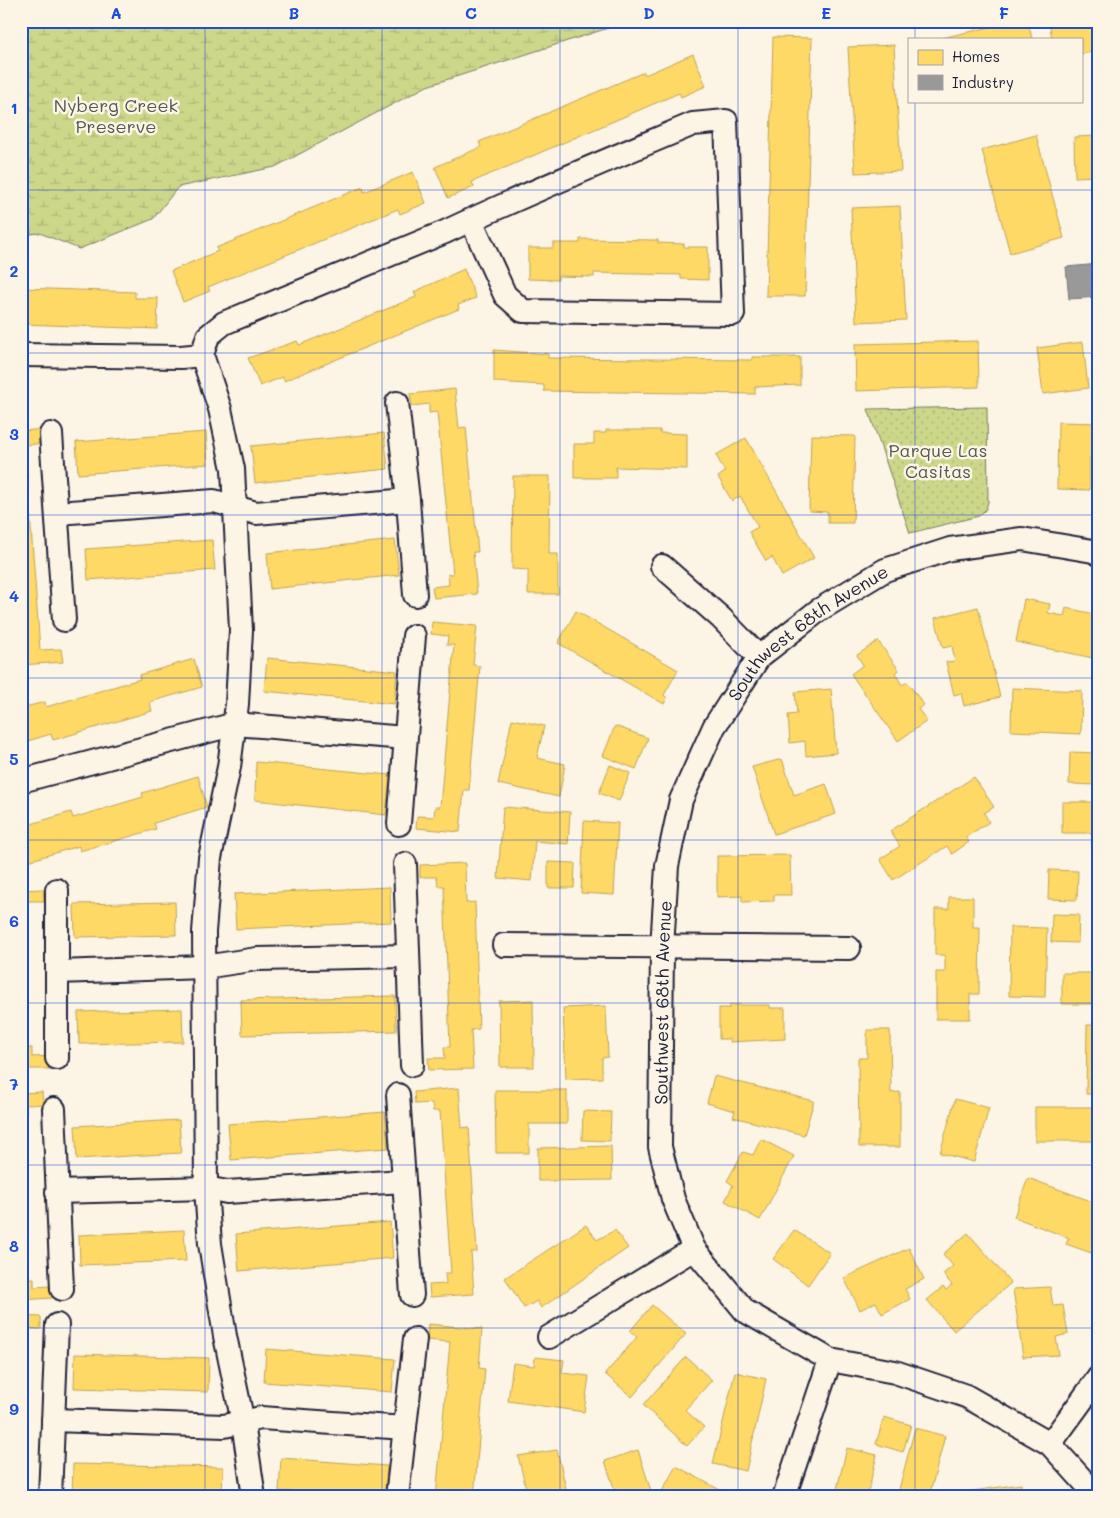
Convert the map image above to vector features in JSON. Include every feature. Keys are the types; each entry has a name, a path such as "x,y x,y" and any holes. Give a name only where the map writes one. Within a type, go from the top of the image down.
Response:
{"street":[{"path":"254,1497 243,1422 224,1336 210,1244 206,1188 204,932 210,858 229,767 235,724 241,630 236,505 232,469 220,409 202,355 208,336 224,323 471,220 693,124 726,121 733,314 522,311 505,295 471,220"},
{"path":"21,356 181,357 202,355"},
{"path":"397,403 408,500 415,595"},
{"path":"51,434 64,620"},
{"path":"58,513 214,501 236,505 256,513 408,500"},
{"name":"Southwest 68th Avenue","path":"1098,1497 1050,1444 966,1396 895,1372 830,1360 745,1311 694,1249 673,1199 660,1147 662,948 667,866 681,800 714,727 759,657 819,610 886,570 950,549 1022,539 1093,551 1099,554"},
{"path":"662,566 721,618 759,657"},
{"path":"399,824 414,636"},
{"path":"21,781 235,724 405,738"},
{"path":"405,864 412,1065"},
{"path":"57,890 57,1058"},
{"path":"504,945 662,948 849,948"},
{"path":"57,972 204,967 257,959 408,956"},
{"path":"398,1095 412,1295"},
{"path":"54,1109 62,1288"},
{"path":"57,1192 206,1188 227,1192 404,1181"},
{"path":"549,1337 694,1249"},
{"path":"50,1497 57,1325"},
{"path":"397,1497 415,1339"},
{"path":"784,1497 830,1360"},
{"path":"1050,1444 1099,1377"},
{"path":"53,1420 224,1426 261,1418 406,1428"}],"green space":[{"name":"Nyberg Creek Preserve","path":"21,21 630,21 427,86 275,167 178,187 153,219 79,249 40,233 21,235"},
{"name":"Parque Las Casitas","path":"987,407 988,502 986,509 979,516 910,533 868,409"}],"building: Homes":[{"path":"1017,21 1028,21 1032,38 941,38"},
{"path":"1049,21 1099,21 1099,51 1082,54 1082,38 1052,38"},
{"path":"773,37 812,38 805,296 766,296"},
{"path":"894,45 901,171 855,173 848,47"},
{"path":"693,54 706,86 681,97 679,93 472,182 474,187 448,198 435,167 481,147 479,142 644,72 645,75"},
{"path":"1036,135 1064,238 1010,253 982,150"},
{"path":"1099,136 1099,176 1075,177 1074,137"},
{"path":"413,172 426,203 400,214 398,209 208,287 210,291 183,302 171,271 218,251 216,248 363,187 364,192"},
{"path":"900,206 906,320 856,322 851,208"},
{"path":"580,239 658,240 658,243 684,244 684,247 708,247 708,280 681,279 681,275 594,273 594,277 558,276 558,280 528,279 528,248 553,248 553,243 580,243"},
{"path":"464,269 476,298 458,305 459,309 284,381 283,377 260,386 248,358 297,341 299,345 416,297 414,292"},
{"path":"21,288 135,292 135,298 158,298 157,329 21,324"},
{"path":"978,341 979,387 856,391 855,344"},
{"path":"1083,342 1088,388 1043,394 1037,348"},
{"path":"494,350 548,354 548,358 752,360 752,357 800,357 800,385 755,387 755,394 544,391 544,385 494,382"},
{"path":"455,389 459,428 466,427 478,552 473,552 477,594 434,598 432,587 449,585 448,574 453,574 437,412 429,413 429,404 412,406 410,394"},
{"path":"1058,422 1099,423 1099,458 1090,457 1090,490 1057,489"},
{"path":"46,429 46,443 25,445 40,650 61,649 63,662 21,665 21,431"},
{"path":"606,430 660,430 660,433 687,434 687,469 616,467 616,478 574,478 574,444 594,444 594,433 606,433"},
{"path":"206,432 208,464 78,474 76,442"},
{"path":"384,433 388,469 255,483 251,446"},
{"path":"811,435 855,436 853,523 828,523 828,512 809,511"},
{"path":"746,438 814,558 782,576 772,557 766,561 749,532 758,527 740,496 732,501 718,477 725,472 716,455"},
{"path":"513,476 550,476 549,554 558,554 558,594 528,594 528,570 512,569"},
{"path":"212,540 215,570 88,580 86,549"},
{"path":"395,540 399,575 270,589 267,553"},
{"path":"1024,599 1050,604 1048,613 1064,616 1066,608 1099,615 1098,659 1016,642"},
{"path":"978,607 1000,697 964,706 961,693 954,695 946,662 955,661 952,646 943,648 935,618"},
{"path":"576,611 678,670 664,695 667,698 664,704 558,643"},
{"path":"432,622 477,626 473,665 480,666 469,790 464,790 460,832 416,828 417,816 434,817 435,807 440,807 454,645 447,645 448,636 431,634"},
{"path":"878,641 899,670 895,673 902,685 907,682 924,705 918,709 927,721 898,741 851,674 863,665 857,655"},
{"path":"267,658 397,671 394,704 264,691"},
{"path":"194,659 202,687 150,702 152,711 53,740 51,734 21,743 21,708 45,702 46,707 140,679 139,675"},
{"path":"1012,688 1082,691 1081,734 1011,731"},
{"path":"831,689 836,753 806,756 805,741 790,743 788,715 797,714 795,692"},
{"path":"512,719 544,726 537,758 565,764 559,797 498,784"},
{"path":"615,726 648,738 636,769 603,756"},
{"path":"1070,752 1099,753 1099,785 1069,784"},
{"path":"782,759 794,795 826,784 836,814 774,834 752,767"},
{"path":"256,762 390,775 386,815 255,800"},
{"path":"610,765 630,773 619,801 599,793"},
{"path":"198,776 207,807 154,823 156,829 80,851 79,846 21,863 21,827 71,812 73,818 143,797 142,793"},
{"path":"974,777 994,807 984,813 989,822 966,837 969,842 952,854 947,846 893,880 880,859 900,846 890,831"},
{"path":"1062,802 1099,802 1099,872 1092,872 1092,833 1062,833"},
{"path":"503,807 570,812 568,844 535,841 532,881 498,878"},
{"path":"584,821 618,823 614,895 581,893"},
{"path":"790,855 791,895 774,895 774,901 742,902 742,896 717,897 717,856"},
{"path":"548,862 575,863 574,888 548,888"},
{"path":"465,863 466,903 475,902 479,1029 471,1030 473,1069 429,1070 428,1058 445,1058 444,1047 450,1047 444,886 438,886 437,877 420,877 420,865"},
{"path":"1049,870 1078,871 1077,900 1048,899"},
{"path":"390,887 391,922 236,929 234,894"},
{"path":"43,889 44,901 27,901 27,912 22,912 25,1048 32,1048 32,1057 49,1056 50,1069 21,1069 21,890"},
{"path":"949,897 973,897 973,927 980,927 979,994 970,994 970,1019 936,1019 936,972 945,972 945,955 935,955 935,909 949,909"},
{"path":"175,902 176,935 75,937 74,904"},
{"path":"1052,914 1079,915 1078,943 1051,942"},
{"path":"1010,927 1047,928 1045,997 1009,996"},
{"path":"1093,934 1099,934 1099,1004 1062,1004 1062,973 1093,973"},
{"path":"395,996 396,1031 242,1035 241,1000"},
{"path":"533,1000 534,1067 500,1067 499,1001"},
{"path":"730,1005 770,1005 770,1008 785,1008 785,1039 730,1042 730,1039 719,1039 719,1008 730,1008"},
{"path":"606,1006 608,1057 602,1058 602,1078 566,1079 563,1008"},
{"path":"182,1009 183,1042 79,1044 78,1012"},
{"path":"1087,1025 1099,1025 1099,1094 1086,1094"},
{"path":"867,1030 890,1030 891,1093 900,1092 900,1147 859,1147 858,1058 867,1058"},
{"path":"714,1076 814,1101 804,1135 733,1117 735,1111 707,1103"},
{"path":"459,1088 462,1128 469,1127 477,1252 471,1252 474,1294 430,1297 429,1285 446,1284 445,1273 451,1273 440,1111 433,1111 432,1103 415,1104 414,1092"},
{"path":"495,1090 567,1090 567,1124 529,1124 529,1153 496,1153"},
{"path":"42,1092 43,1104 26,1105 26,1115 21,1116 21,1093"},
{"path":"955,1099 989,1108 974,1162 940,1153"},
{"path":"1035,1107 1099,1107 1099,1141 1035,1141"},
{"path":"583,1111 611,1112 610,1141 582,1140"},
{"path":"385,1112 388,1148 231,1160 228,1124"},
{"path":"179,1120 181,1153 77,1159 75,1126"},
{"path":"21,1123 27,1278 34,1278 34,1287 51,1286 52,1298 21,1300"},
{"path":"761,1139 794,1156 760,1220 725,1201 733,1185 727,1181 743,1152 753,1155"},
{"path":"611,1146 612,1180 538,1181 538,1148"},
{"path":"1028,1178 1099,1204 1099,1218 1095,1227 1099,1228 1097,1255 1066,1244 1069,1238 1014,1217"},
{"path":"390,1222 393,1258 239,1271 236,1234"},
{"path":"586,1225 597,1240 615,1230 628,1248 541,1308 537,1301 524,1308 505,1278"},
{"path":"184,1230 186,1261 80,1265 79,1235"},
{"path":"794,1230 830,1253 808,1285 773,1259"},
{"path":"968,1233 1011,1283 954,1331 927,1300 943,1287 946,1290 952,1285 943,1274 953,1266 943,1254"},
{"path":"909,1248 924,1279 905,1289 910,1299 882,1314 876,1302 860,1310 844,1278"},
{"path":"1050,1287 1053,1306 1063,1305 1068,1334 1056,1337 1059,1355 1023,1357 1013,1289"},
{"path":"652,1305 686,1334 632,1397 605,1374 637,1337 630,1331"},
{"path":"21,1316 41,1317 41,1329 24,1328 24,1339 21,1339"},
{"path":"428,1324 482,1329 479,1368 485,1369 474,1497 436,1497 450,1342 427,1340"},
{"path":"266,1349 395,1359 392,1392 264,1382"},
{"path":"75,1354 209,1358 208,1392 74,1388"},
{"path":"535,1357 564,1360 562,1373 589,1376 584,1412 508,1401 513,1363 534,1366"},
{"path":"686,1357 712,1380 685,1410 704,1427 687,1446 643,1405"},
{"path":"735,1372 766,1379 746,1471 713,1464"},
{"path":"884,1417 911,1425 903,1452 876,1444"},
{"path":"915,1428 945,1436 929,1497 897,1497"},
{"path":"847,1448 877,1455 867,1496 872,1497 835,1497"},
{"path":"557,1450 568,1497 528,1497 518,1456"},
{"path":"638,1450 653,1497 617,1497 605,1461"},
{"path":"281,1458 387,1466 385,1497 279,1491"},
{"path":"73,1464 223,1467 222,1497 72,1497"},
{"path":"676,1466 733,1497 667,1497 661,1493"},
{"path":"1021,1484 1023,1497 952,1497 951,1494"}],"building: Industry":[{"path":"1099,264 1099,297 1069,299 1066,267"}]}
